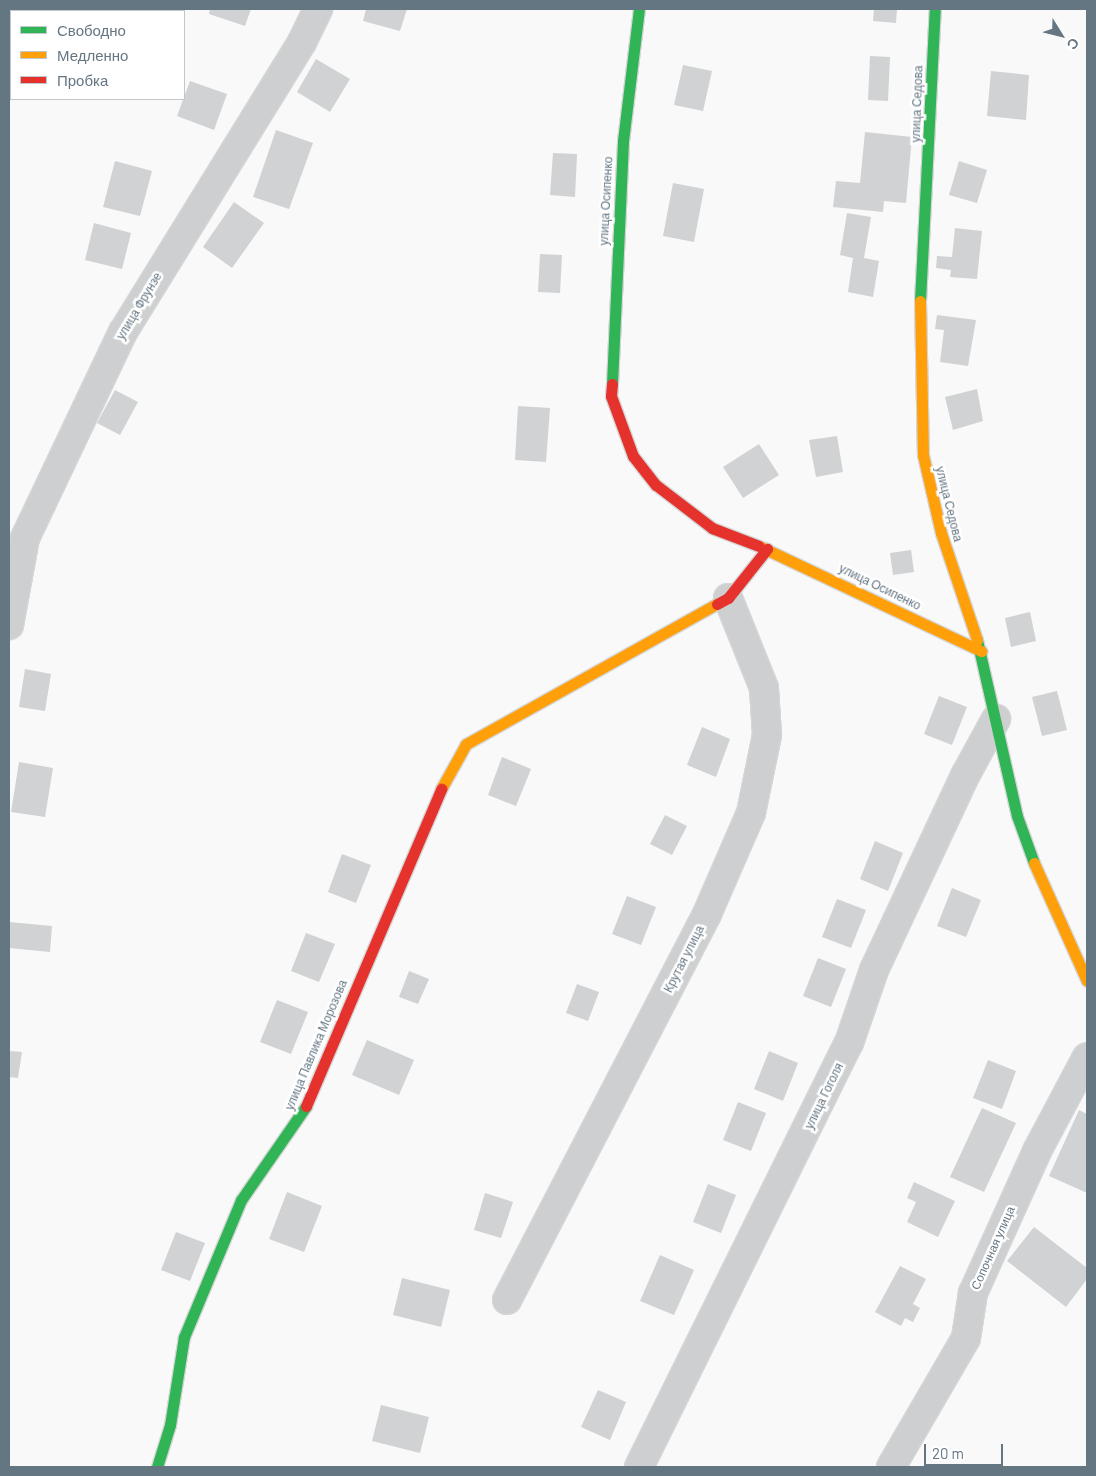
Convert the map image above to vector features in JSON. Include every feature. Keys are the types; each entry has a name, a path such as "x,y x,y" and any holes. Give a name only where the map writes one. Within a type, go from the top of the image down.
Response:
{"street":[{"name":"улица Фрунзе","path":"9,625 25,538 123,332 302,42 318,9"},
{"name":"улица Осипенко","path":"639,9 623,141 611,396 633,456 656,486 712,528 767,549 981,651"},
{"name":"улица Седова","path":"935,9 919,322 923,455 941,533 981,651 1017,816 1050,905 1071,939 1087,981"},
{"path":"728,598 767,549"},
{"name":"улица Павлика Морозова","path":"157,1467 170,1425 184,1337 242,1200 301,1117 449,769 466,744 505,720 631,656 728,598"},
{"name":"Крутая улица","path":"507,1300 707,914 751,813 768,735 764,688 728,598"},
{"name":"улица Гоголя","path":"639,1467 850,1043 874,970 966,774 996,719"},
{"name":"Сопочная улица","path":"891,1467 966,1338 973,1293 1038,1150 1087,1057"}],"building":[{"path":"210,9 251,9 245,26 209,14"},
{"path":"366,9 407,9 400,31 363,21"},
{"path":"874,9 897,9 896,23 873,21"},
{"path":"870,56 890,57 888,101 868,100"},
{"path":"316,59 350,79 330,112 297,92"},
{"path":"683,65 712,71 703,111 674,105"},
{"path":"991,71 1029,75 1026,120 987,116"},
{"path":"190,81 227,94 214,130 177,116 183,100 185,100"},
{"path":"276,130 313,143 289,209 253,197"},
{"path":"865,132 912,137 906,203 884,201 883,212 833,207 836,181 860,183"},
{"path":"553,153 577,154 575,197 550,195"},
{"path":"115,161 152,171 140,216 103,207"},
{"path":"959,161 987,170 977,203 949,195"},
{"path":"673,183 704,189 694,242 663,236"},
{"path":"234,202 264,223 232,268 203,247"},
{"path":"847,213 871,217 864,258 879,261 873,297 848,292 853,258 840,255"},
{"path":"94,223 131,233 122,269 85,260"},
{"path":"955,228 982,231 977,279 950,277 951,270 936,268 937,256 952,257"},
{"path":"540,254 562,255 560,293 538,292"},
{"path":"937,315 976,320 968,366 940,362 944,330 935,329"},
{"path":"977,389 983,421 953,430 945,397"},
{"path":"115,390 138,402 120,435 97,423"},
{"path":"518,406 550,408 546,462 515,460"},
{"path":"837,436 843,472 816,477 809,440"},
{"path":"759,444 779,475 743,498 723,467"},
{"path":"911,550 914,572 893,575 890,553"},
{"path":"1030,612 1036,641 1011,647 1005,618"},
{"path":"25,669 51,674 45,711 19,707"},
{"path":"1057,691 1067,730 1042,736 1032,697"},
{"path":"939,696 967,707 952,745 924,734"},
{"path":"702,727 730,739 716,777 687,765"},
{"path":"502,757 531,769 516,806 488,795"},
{"path":"19,762 53,768 45,817 11,812"},
{"path":"665,815 687,826 672,855 650,844"},
{"path":"875,841 903,853 888,891 860,879"},
{"path":"342,854 371,865 356,903 328,892"},
{"path":"952,888 981,900 966,937 937,926"},
{"path":"627,896 656,907 641,945 612,934"},
{"path":"837,899 866,910 851,948 822,937"},
{"path":"9,922 52,926 50,952 9,948"},
{"path":"306,933 335,944 319,982 291,971"},
{"path":"818,958 846,969 831,1007 803,996"},
{"path":"409,971 429,979 418,1004 399,997"},
{"path":"577,984 599,992 588,1021 566,1013"},
{"path":"277,1000 308,1012 291,1054 260,1042"},
{"path":"367,1040 414,1060 399,1095 352,1075"},
{"path":"9,1051 22,1052 18,1078 9,1077"},
{"path":"769,1051 798,1063 783,1101 754,1089"},
{"path":"988,1060 1016,1071 1002,1109 973,1098"},
{"path":"738,1102 766,1113 751,1151 723,1140"},
{"path":"982,1108 1016,1123 984,1192 950,1177"},
{"path":"1079,1110 1087,1114 1087,1193 1049,1176"},
{"path":"914,1182 955,1201 938,1237 907,1222 916,1202 907,1198"},
{"path":"708,1184 736,1195 721,1233 693,1222"},
{"path":"287,1192 322,1206 304,1252 269,1239"},
{"path":"485,1193 513,1202 501,1238 474,1230"},
{"path":"1034,1227 1087,1268 1087,1279 1066,1307 1007,1261"},
{"path":"176,1232 205,1243 190,1281 161,1270"},
{"path":"660,1255 694,1270 674,1315 640,1301"},
{"path":"900,1266 926,1279 913,1304 920,1308 913,1322 905,1318 901,1326 875,1312"},
{"path":"402,1278 450,1290 441,1327 393,1315"},
{"path":"598,1390 626,1402 610,1440 581,1427"},
{"path":"381,1405 429,1417 420,1453 372,1441"}],"traffic: fast":[{"path":"612,384 623,141 639,9"},
{"path":"920,301 935,9"},
{"path":"977,640 1017,816 1034,863"},
{"path":"157,1467 170,1425 184,1337 241,1200 306,1106"}],"traffic: slow":[{"path":"920,301 923,455 941,533 977,640"},
{"path":"759,546 981,651"},
{"path":"441,789 466,744 717,604"},
{"path":"1034,863 1087,981"}],"traffic: jam":[{"path":"612,384 611,396 633,456 656,485 712,528 759,546"},
{"path":"717,604 728,598 767,549"},
{"path":"306,1106 441,789"}]}
